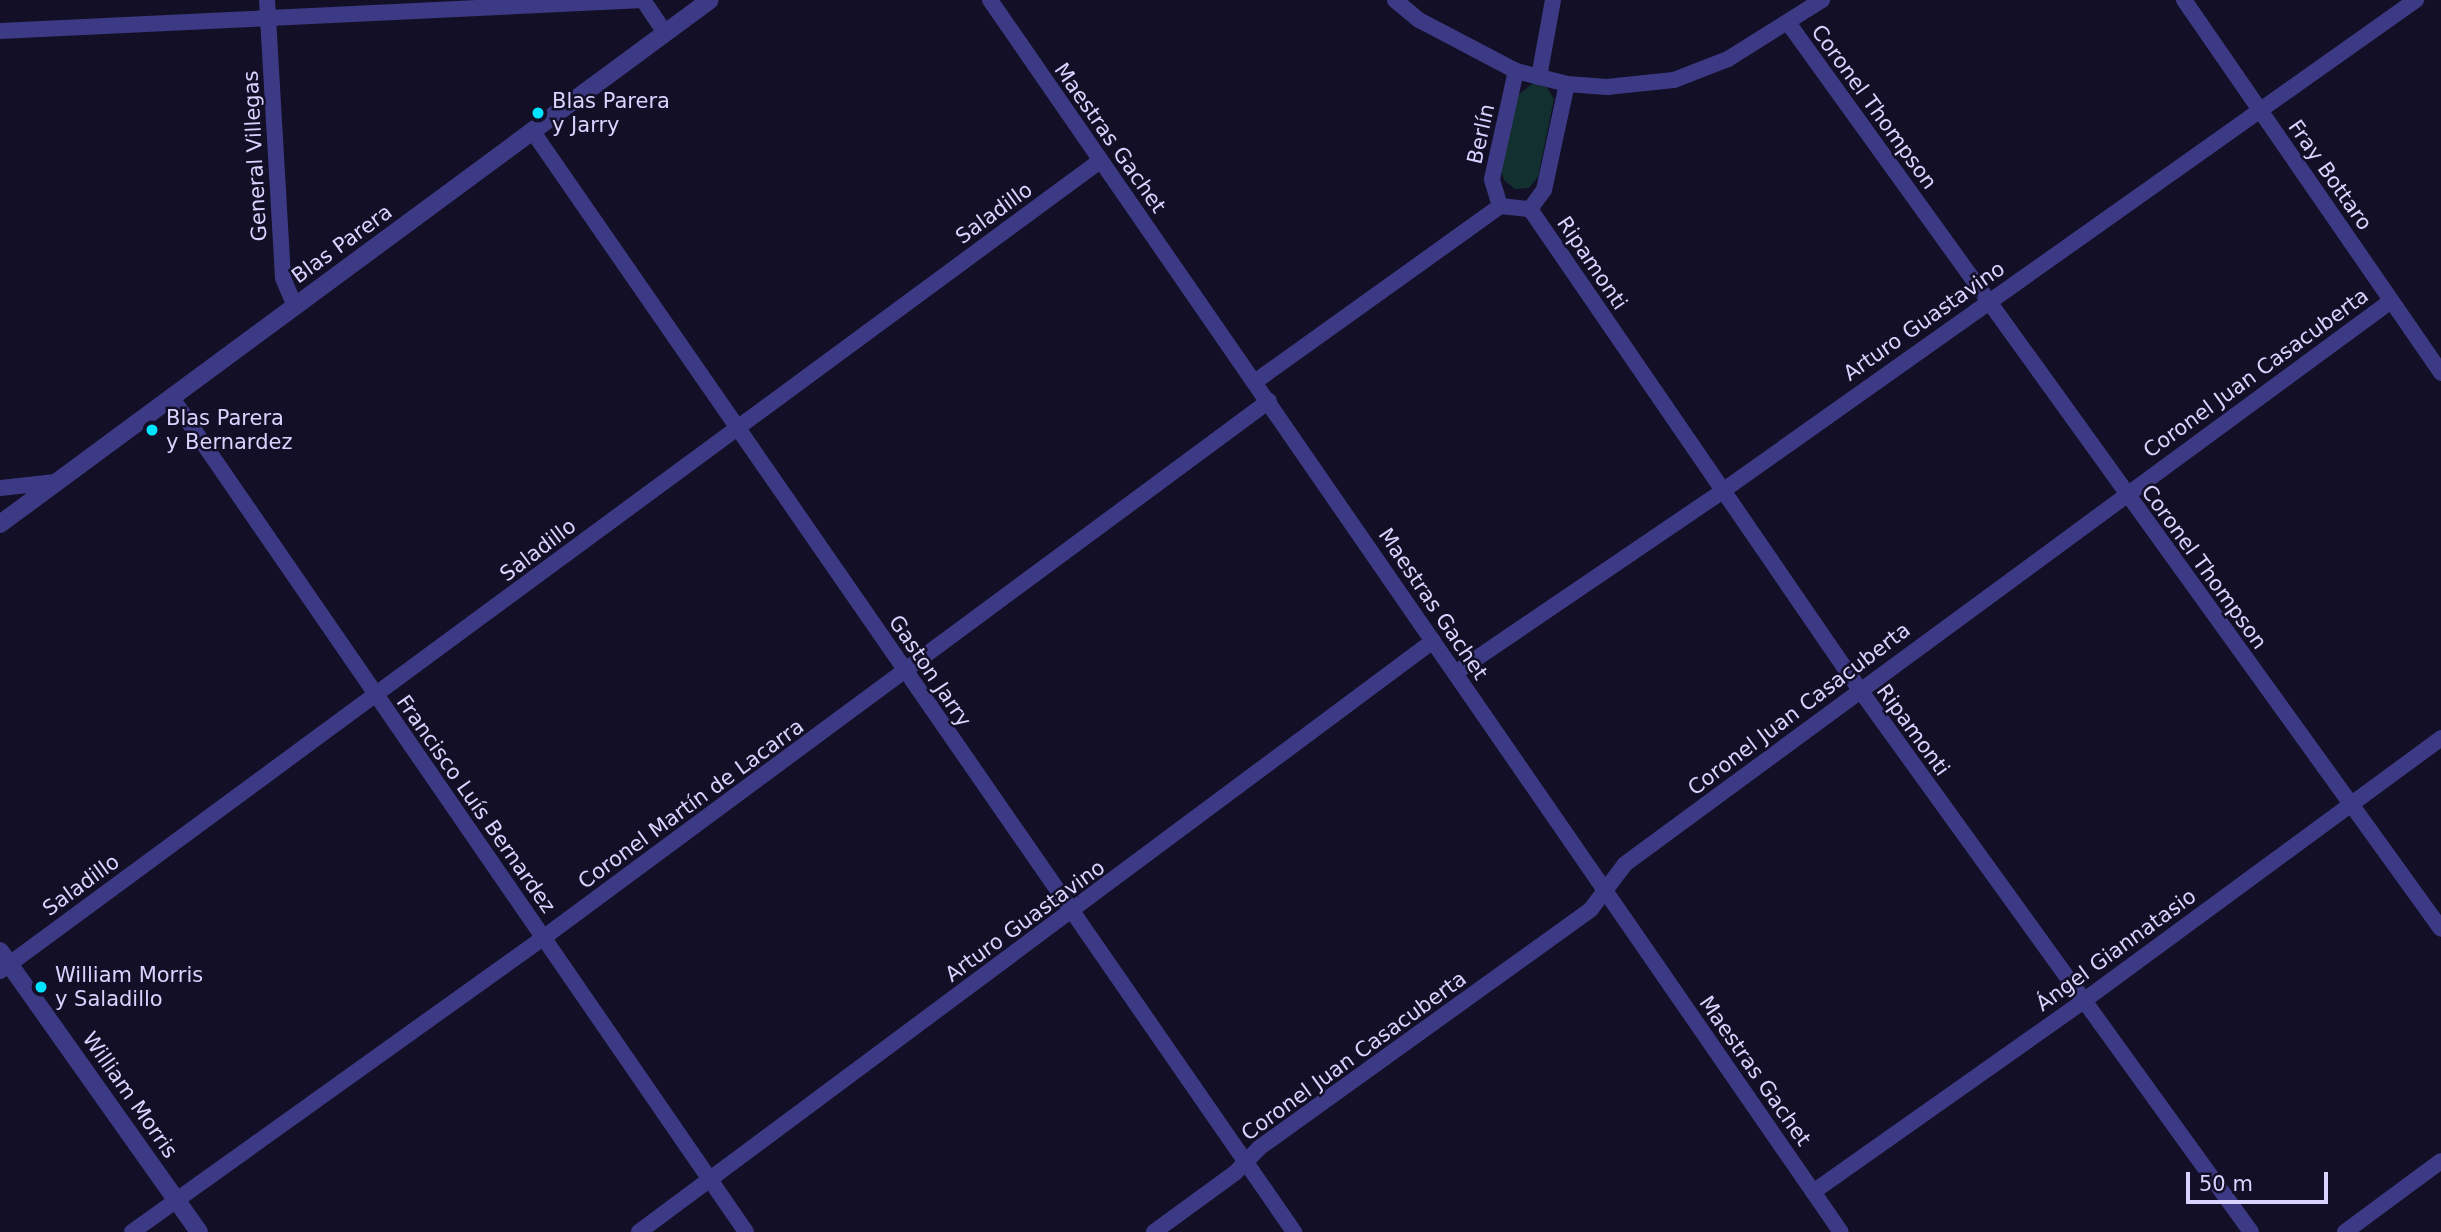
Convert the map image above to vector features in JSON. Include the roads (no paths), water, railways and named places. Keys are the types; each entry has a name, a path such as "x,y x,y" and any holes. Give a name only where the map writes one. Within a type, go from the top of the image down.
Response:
{"street":[{"name":"General Villegas","path":"267,0 283,278 295,306"},
{"path":"0,31 643,0 665,33"},
{"name":"Blas Parera","path":"0,524 710,0"},
{"name":"Maestras Gachet","path":"990,0 1256,381 1841,1232"},
{"path":"1395,0 1419,20 1516,71 1567,84 1607,87 1674,80 1728,59 1789,24 1822,0"},
{"path":"1539,77 1553,0"},
{"name":"Fray Bottaro","path":"2184,0 2391,301 2436,355 2441,373"},
{"name":"Arturo Guastavino","path":"1455,673 1721,492 2416,0"},
{"name":"Coronel Thompson","path":"1789,24 2441,929"},
{"name":"Berlín","path":"1500,206 1492,179 1516,71"},
{"path":"1256,381 1500,206 1530,209 1545,190 1567,84"},
{"name":"Gaston Jarry","path":"533,132 1071,914 1294,1232"},
{"name":"Saladillo","path":"3,962 376,696 1100,161"},
{"name":"Ripamonti","path":"1530,209 1721,492 1860,690 2082,1002 2251,1232"},
{"name":"Coronel Juan Casacuberta","path":"1154,1232 1246,1163 1259,1148 1607,894 1625,864 2125,493 2391,301"},
{"name":"Francisco Luís Bernardez","path":"172,398 746,1232"},
{"name":"Coronel Martín de Lacarra","path":"132,1232 543,938 1269,401"},
{"path":"0,488 56,482"},
{"name":"Arturo Guastavino","path":"639,1232 1071,914 1433,641"},
{"name":"Ángel Giannatasio","path":"1813,1192 2082,1002 2441,738"},
{"name":"William Morris","path":"3,962 199,1232"},
{"path":"2345,1232 2441,1161"}],"place":[{"name":"Blas Parera y Jarry","path":"538,113"},
{"name":"Blas Parera y Bernardez","path":"152,430"},
{"name":"William Morris y Saladillo","path":"41,987"}]}
